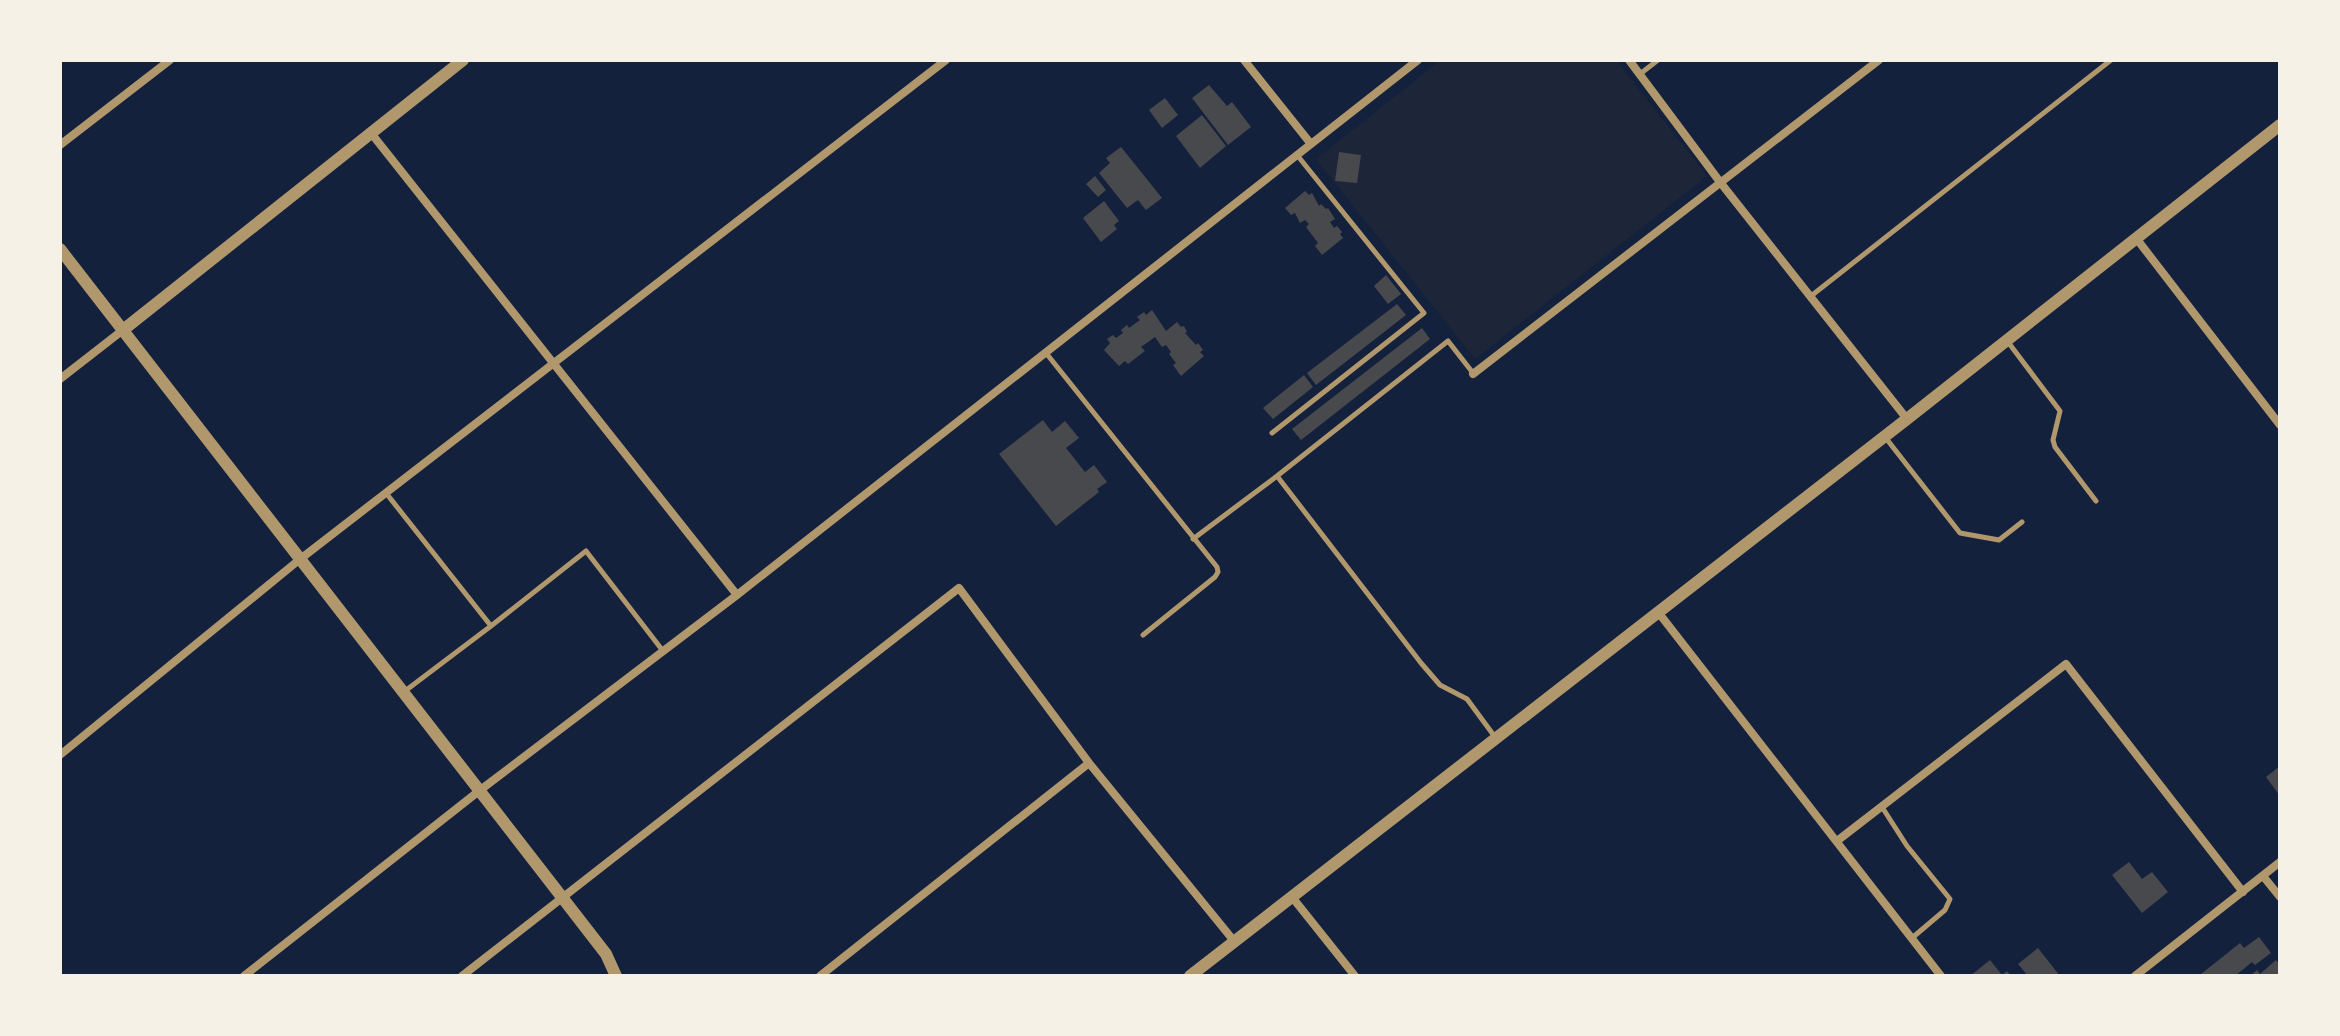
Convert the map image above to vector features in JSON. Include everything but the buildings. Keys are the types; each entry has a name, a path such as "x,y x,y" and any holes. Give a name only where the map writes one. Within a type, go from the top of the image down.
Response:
{"street":[{"path":"60,145 170,60"},
{"path":"60,379 463,60"},
{"path":"60,755 299,560 946,60"},
{"path":"1244,60 1311,144"},
{"path":"244,976 479,791 737,595 1418,60"},
{"path":"1629,60 1720,182 1907,419"},
{"path":"1473,374 1879,60"},
{"path":"1190,976 2280,125"},
{"path":"371,133 737,595"},
{"path":"2136,238 2280,425"},
{"path":"60,249 606,954 616,976"},
{"path":"462,976 959,588 1089,763 1234,941"},
{"path":"1658,612 1941,976"},
{"path":"1837,841 2066,664 2243,892"},
{"path":"820,976 1089,763"},
{"path":"2135,976 2280,862"},
{"path":"2263,876 2280,897"},
{"path":"1292,897 1355,976"}],"lane":[{"path":"1640,74 1658,60"},
{"path":"1810,297 2111,60"},
{"path":"1272,433 1424,313 1297,155"},
{"path":"2007,340 2060,411 2053,440 2055,447 2096,501"},
{"path":"1193,539 1448,341 1473,374"},
{"path":"1046,353 1218,572 1143,635"},
{"path":"1885,436 1960,533 1999,540 2022,522"},
{"path":"1277,476 1421,663 1440,685 1467,699 1495,738"},
{"path":"386,493 491,626"},
{"path":"402,693 586,551 663,651"},
{"path":"1882,806 1907,846 1950,899 1945,910 1912,939"}],"shaded area":[{"path":"1441,60 1616,60 1707,176 1475,359 1316,159"}]}
